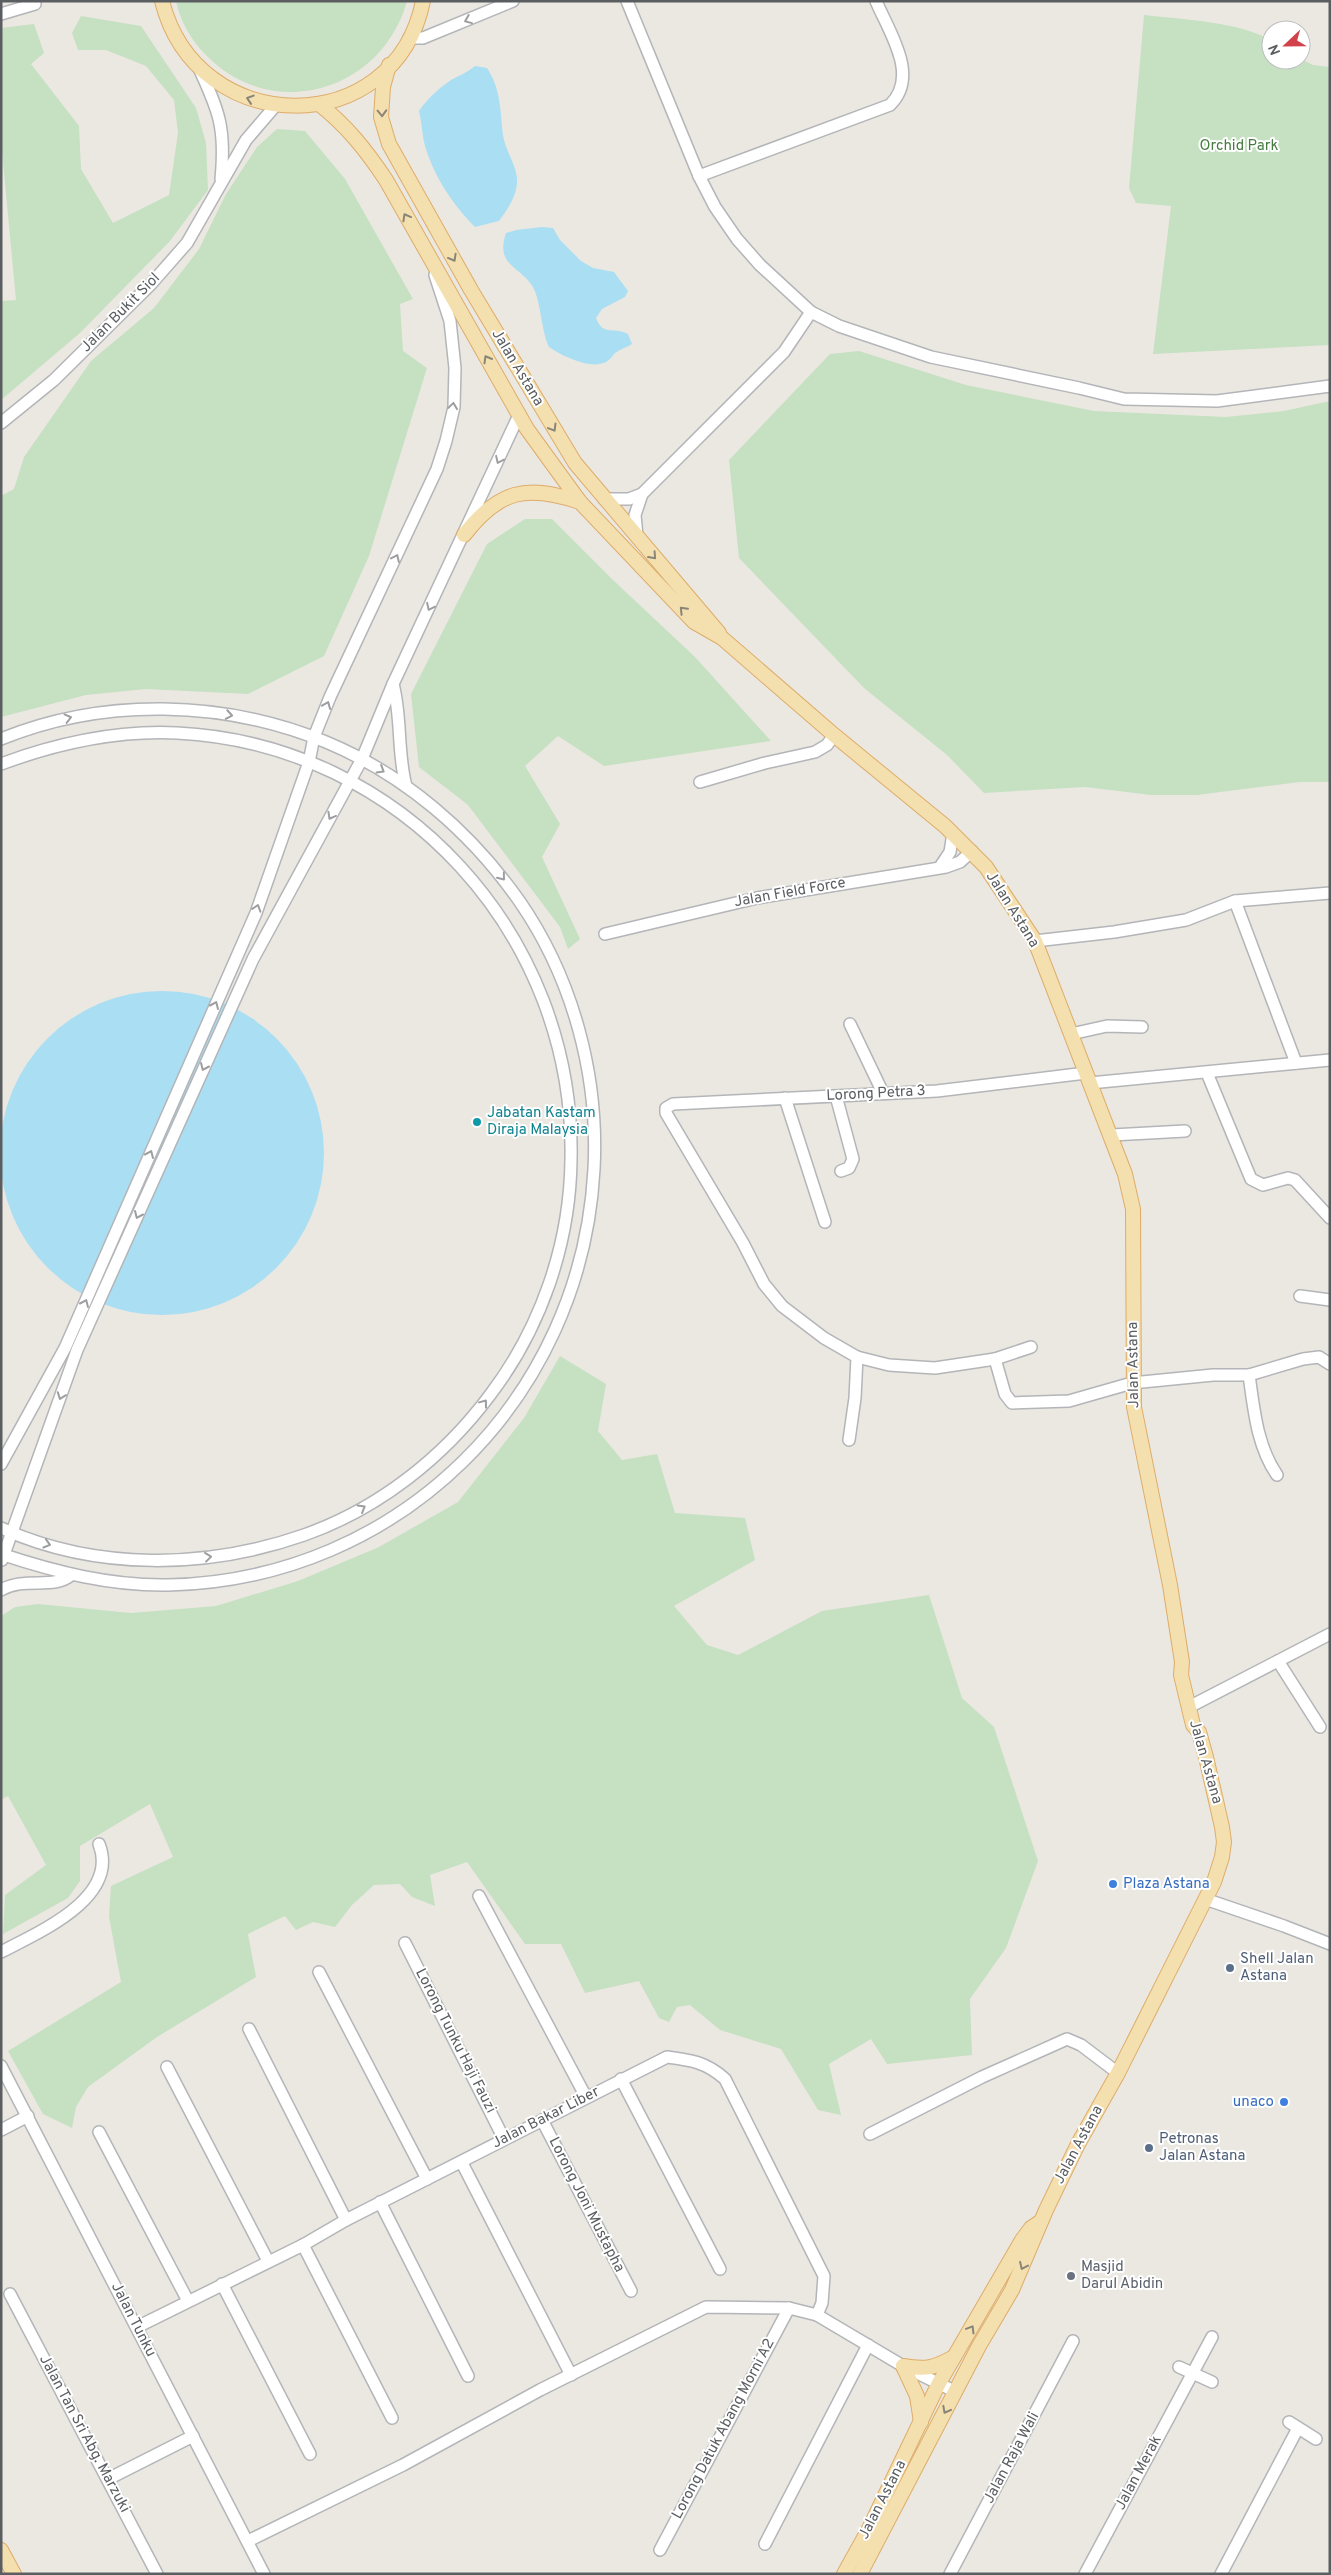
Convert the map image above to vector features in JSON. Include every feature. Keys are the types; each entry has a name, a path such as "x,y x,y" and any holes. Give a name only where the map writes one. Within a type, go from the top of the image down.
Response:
{"main road":[{"path":"154,1 166,16"},
{"path":"162,1 166,16 179,43 198,66 215,81 234,92 254,101 276,105 319,104 352,92 372,80 389,65 409,38 423,1"},
{"name":"Jalan Astana","path":"389,65 383,87 381,117 388,144 471,290 556,434 604,499 637,539 705,614 722,638"},
{"name":"Jalan Astana","path":"319,104 342,123 363,145 386,180 520,415 580,502 694,622 722,638 834,735 953,832 972,851 1003,892 1035,941 1112,1135 1125,1174 1133,1210 1132,1383 1137,1431 1170,1585 1182,1662 1188,1673 1193,1725 1199,1732 1224,1842 1222,1857 1205,1899 1118,2073 1078,2144 1041,2221 1012,2290 860,2574"},
{"path":"471,290 478,311 520,383 524,405 520,415"},
{"path":"464,535 482,512 493,504 522,493 546,493 580,502"},
{"name":"Jalan Astana","path":"844,2574 921,2424 939,2383 1022,2240 1031,2228 1041,2221"},
{"path":"903,2366 922,2370 941,2364 954,2357"},
{"path":"903,2366 917,2396 921,2424"},
{"path":"1,2550 14,2574"}],"street":[{"path":"409,38 423,38 513,1"},
{"path":"628,1 699,176 715,207 737,240 760,265 811,312 839,326 931,357 1124,399 1217,401 1330,386"},
{"path":"699,176 890,105 898,97 905,72 876,1"},
{"path":"1,14 35,4"},
{"path":"198,66 220,117 223,135 220,186"},
{"name":"Jalan Bukit Siol","path":"1,423 54,380 151,284 187,243 246,140 276,105"},
{"path":"1,1464 65,1348 256,913 309,762 314,737 437,469 454,407 453,346 450,321 431,261"},
{"path":"604,499 629,499 642,494 784,352 811,312"},
{"path":"1,738 75,716 121,710 167,708 214,712 259,720 314,737 362,760 406,786 455,826 504,879 530,917 552,956 575,1015 590,1077 596,1140 592,1204 586,1242 563,1315 528,1384 504,1417 467,1459 425,1495 379,1526 330,1551 277,1569 214,1582 167,1585 119,1582 71,1575 2,1557 6,1530 77,1350 253,959 362,760 392,684 520,415"},
{"path":"637,539 635,516 642,494"},
{"path":"392,684 398,704 400,765 406,786"},
{"path":"1,764 38,750 84,739 129,734 166,733 222,738 267,747 309,762 350,780 413,821 467,872 511,932 529,964 555,1031 569,1101 571,1173 561,1244 549,1283 531,1329 501,1381 477,1413 449,1443 386,1494 352,1514 315,1531 277,1544 238,1554 180,1561 123,1559 66,1550 6,1530"},
{"path":"700,782 765,763 815,752 826,745 834,735"},
{"path":"940,868 950,852 953,832"},
{"name":"Jalan Field Force","path":"605,934 757,898 940,868 960,862 972,851"},
{"path":"1035,941 1114,932 1186,920 1235,900 1330,893"},
{"path":"1235,900 1296,1063"},
{"path":"850,1024 883,1094"},
{"path":"1071,1034 1107,1026 1142,1027"},
{"name":"Lorong Petra 3","path":"857,1356 824,1338 789,1311 764,1284 743,1243 666,1113 666,1108 673,1104 937,1091 1088,1078 1207,1073 1330,1060"},
{"path":"1207,1073 1251,1179 1263,1185 1288,1178 1295,1180 1330,1218"},
{"path":"836,1096 853,1158 849,1168 841,1171"},
{"path":"785,1098 825,1222"},
{"path":"1112,1135 1185,1130"},
{"path":"1300,1296 1330,1300"},
{"path":"850,1440 857,1356 889,1365 935,1368 995,1359 1031,1347"},
{"path":"995,1359 1005,1394 1012,1403 1068,1400 1132,1383 1212,1375 1249,1375 1303,1359 1319,1357 1330,1364"},
{"path":"1249,1375 1263,1448 1267,1461 1277,1475"},
{"path":"1,1590 24,1582 60,1581 71,1575"},
{"path":"1192,1706 1330,1634"},
{"path":"1278,1661 1320,1727"},
{"path":"1,1952 47,1927 82,1902 92,1891 104,1870 104,1857 99,1844"},
{"path":"479,1896 586,2097"},
{"path":"1205,1899 1330,1944"},
{"name":"Lorong Tunku Haji Fauzi","path":"405,1943 504,2139"},
{"path":"320,1972 427,2179"},
{"path":"249,2029 346,2220"},
{"path":"870,2134 982,2077 1067,2039 1081,2045 1118,2073"},
{"name":"Jalan Bakar Liber","path":"137,2327 303,2245 380,2202 667,2057 698,2062 712,2067 725,2078 824,2276 822,2303 817,2316"},
{"name":"Jalan Tunku","path":"1,2066 264,2574"},
{"path":"168,2067 268,2261"},
{"path":"621,2079 720,2269"},
{"path":"1,2130 28,2116"},
{"name":"Lorong Joni Mustapha","path":"542,2120 631,2291"},
{"path":"99,2132 188,2301"},
{"path":"462,2162 571,2376"},
{"path":"380,2202 468,2376"},
{"path":"303,2245 392,2418"},
{"path":"222,2284 310,2454"},
{"name":"Jalan Tan Sri Abg. Marzuki","path":"10,2294 157,2574"},
{"path":"248,2541 403,2465 706,2307 788,2308 817,2316 903,2366 956,2392"},
{"name":"Lorong Datuk Abang Morni A2","path":"660,2550 788,2308"},
{"name":"Jalan Merak","path":"1085,2574 1212,2337"},
{"name":"Jalan Raja Wali","path":"950,2574 1073,2342"},
{"path":"765,2544 868,2345"},
{"path":"1179,2367 1212,2382"},
{"path":"1221,2574 1293,2425 1316,2439"},
{"path":"108,2479 193,2436"}],"green space":[{"path":"176,1 407,1 394,32 374,58 350,76 321,88 291,92 261,88 232,76 205,54 195,43 183,23"},
{"name":"Orchid Park","path":"1144,15 1228,25 1259,35 1261,36 1261,70 1311,70 1311,64 1330,67 1330,345 1153,354 1171,206 1136,203 1129,188"},
{"path":"81,16 141,26 196,108 206,143 208,190 170,241 80,333 1,400 1,301 16,300 1,141 1,28 34,24 44,53 31,64 79,126 81,169 113,223 169,195 178,133 174,100 146,66 106,50 78,50 72,33"},
{"path":"277,129 305,131 345,179 413,299 400,304 403,351 427,368 369,556 324,656 248,694 146,689 86,695 1,717 1,496 14,489 24,457 91,361 154,308 199,249 226,194 257,147"},
{"path":"859,351 966,385 1094,411 1226,417 1284,411 1330,401 1330,782 1300,782 1197,795 1151,795 1085,787 984,793 947,755 864,688 739,558 729,460 830,354"},
{"path":"525,519 552,519 613,580 695,657 771,741 604,766 558,736 525,766 560,824 542,857 580,939 568,949 560,927 468,805 419,767 411,694 487,544"},
{"path":"560,1356 606,1384 598,1431 622,1460 657,1454 675,1513 745,1518 755,1560 674,1606 707,1645 738,1655 822,1611 929,1595 962,1698 994,1727 1038,1861 1006,1948 970,1999 972,2055 887,2064 871,2039 829,2064 841,2115 818,2110 781,2049 720,2030 690,2005 677,2007 669,2022 659,2018 639,1981 585,1993 561,1944 525,1944 467,1862 430,1875 435,1906 412,1897 400,1884 374,1885 352,1905 335,1927 313,1922 296,1930 285,1916 248,1934 256,1977 157,2037 88,2087 76,2107 72,2128 43,2114 8,2051 121,1982 109,1917 111,1886 173,1857 150,1804 80,1846 80,1881 68,1898 3,1934 5,1895 46,1865 8,1796 1,1800 1,1616 15,1607 38,1604 131,1613 216,1606 298,1581 379,1547 458,1502 524,1418"}],"water":[{"path":"475,66 487,68 495,84 504,141 515,168 517,185 514,196 499,221 475,227 453,201 434,170 425,144 419,111 429,98 442,87"},
{"path":"542,227 553,228 560,240 581,261 593,268 614,272 628,291 625,297 602,309 596,318 605,329 628,334 632,344 615,353 606,362 593,364 577,361 549,347 544,333 536,293 528,280 506,259 503,244 506,233"},
{"path":"162,991 194,994 224,1003 252,1018 277,1038 297,1063 312,1091 321,1121 324,1153 321,1185 312,1215 297,1243 277,1268 252,1288 224,1303 194,1312 162,1315 130,1312 100,1303 72,1288 47,1268 27,1243 12,1215 3,1185 0,1153 3,1121 12,1091 27,1063 47,1038 72,1018 100,1003 130,994"}],"place":[{"name":"Jabatan Kastam Diraja Malaysia","path":"477,1122"},
{"name":"Plaza Astana","path":"1113,1884"},
{"name":"Shell Jalan Astana","path":"1230,1968"},
{"name":"unaco","path":"1284,2102"},
{"name":"Petronas Jalan Astana","path":"1149,2148"},
{"name":"Masjid Darul Abidin","path":"1071,2276"}]}
